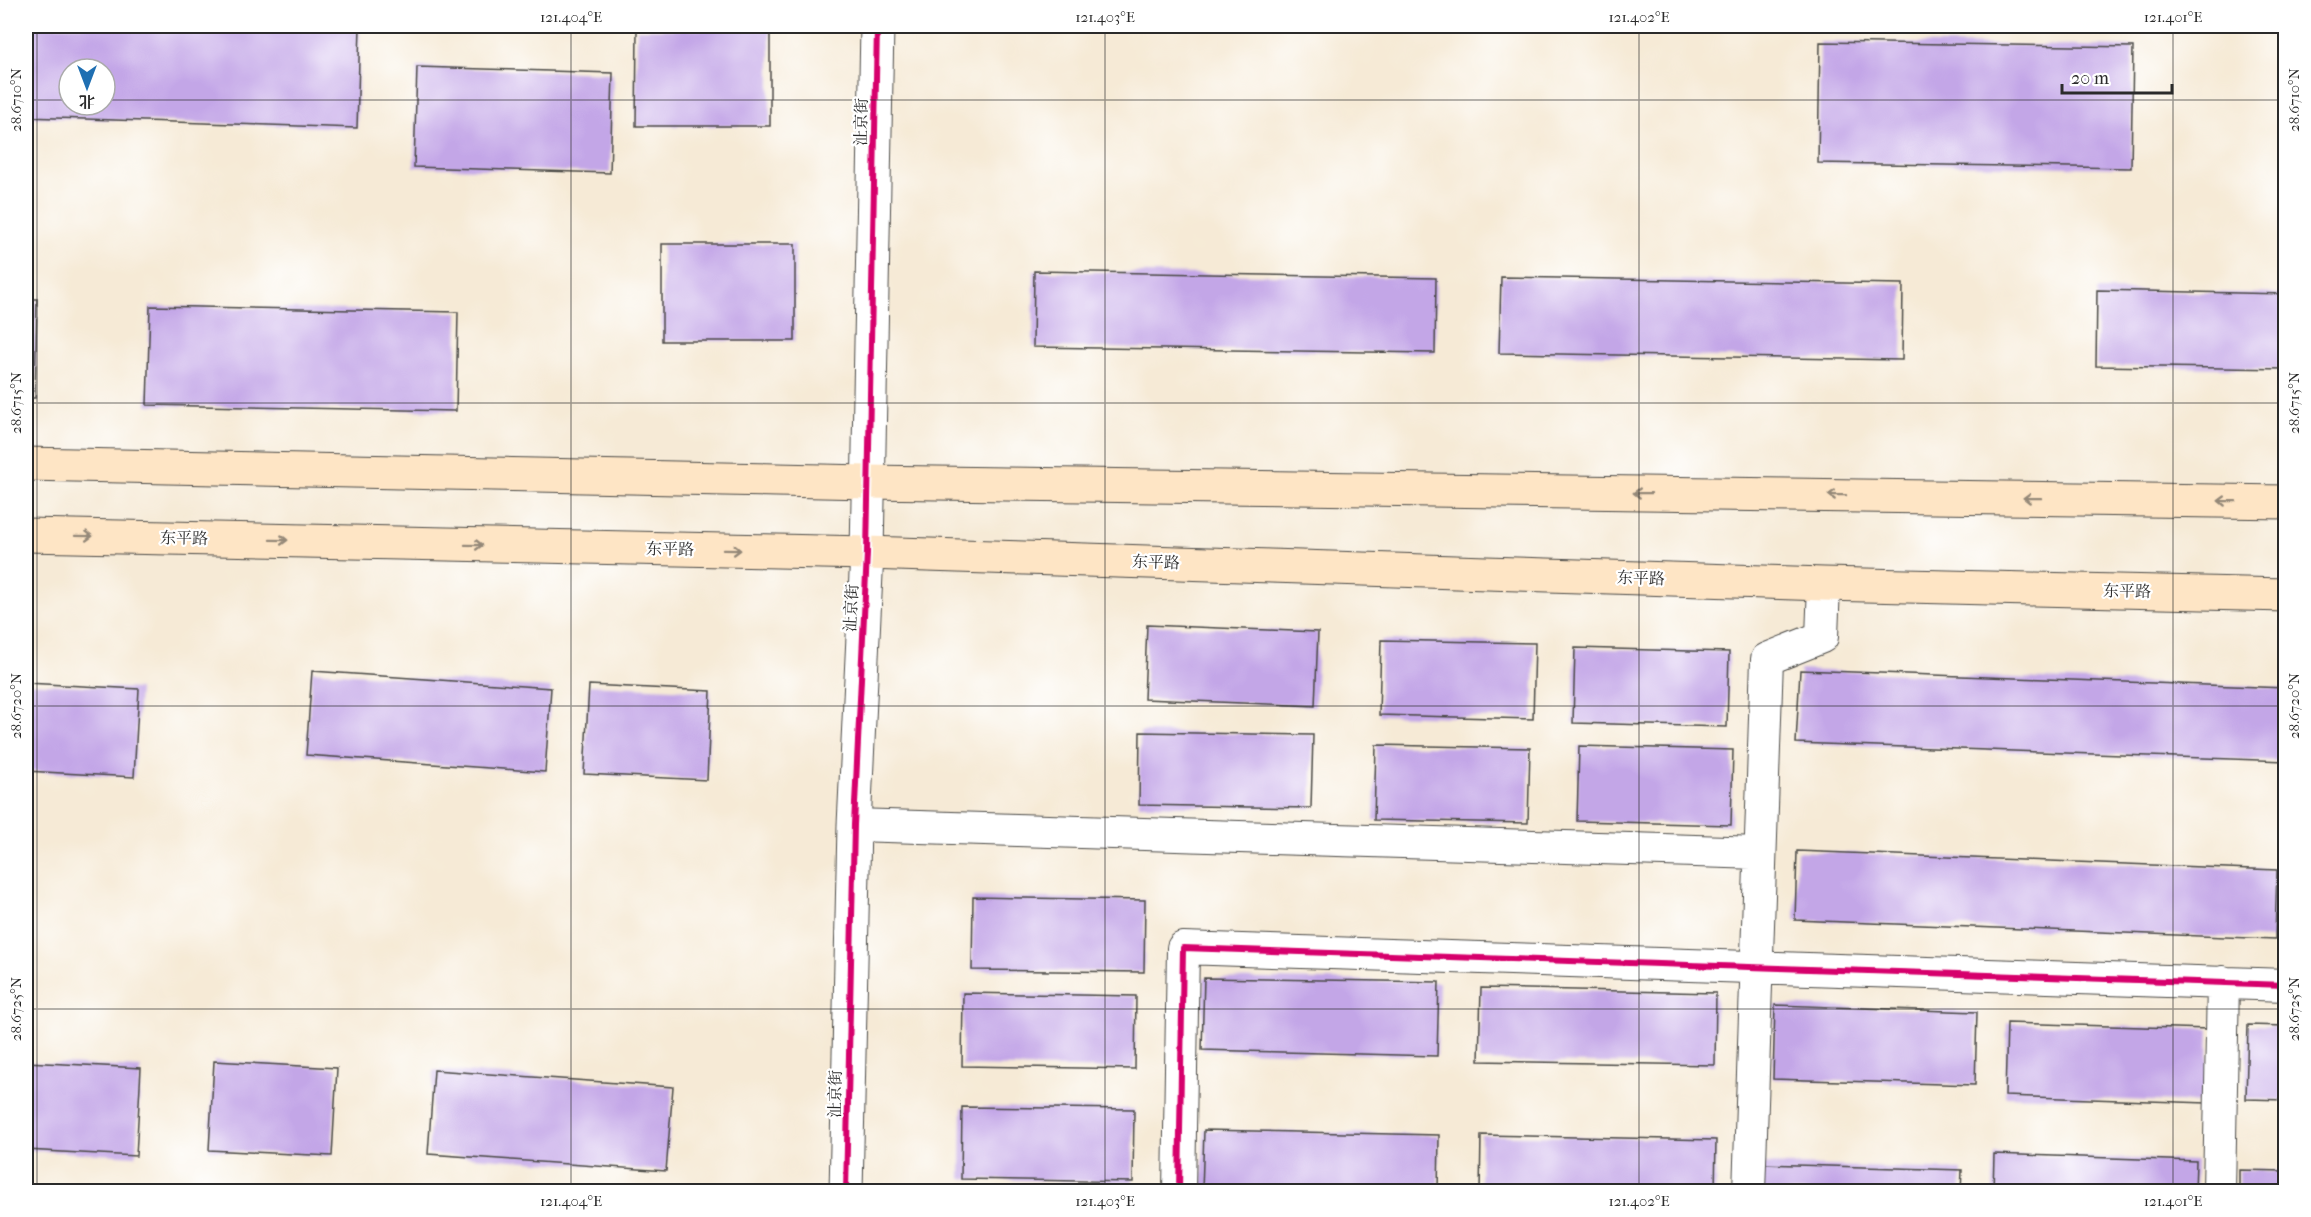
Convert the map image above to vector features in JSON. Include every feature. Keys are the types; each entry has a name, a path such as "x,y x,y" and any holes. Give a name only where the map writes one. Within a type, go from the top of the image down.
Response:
{"main road":[{"path":"26,464 867,482 2286,502"},
{"name":"东平路","path":"26,535 867,553 1824,584 2286,595"}],"street":[{"name":"沚京街","path":"846,1191 854,825 867,553 877,26"},
{"path":"1749,1191 1767,659 1822,637 1824,584"},
{"path":"854,825 1760,853"},
{"path":"1179,1191 1183,948 2286,985"},
{"path":"2219,1191 2223,982"}],"building":[{"path":"26,26 360,26 357,128 26,117"},
{"path":"637,29 770,30 770,126 636,126"},
{"path":"1820,42 2133,47 2131,168 1818,163"},
{"path":"417,67 613,73 610,173 414,167"},
{"path":"662,244 795,244 795,341 662,341"},
{"path":"1034,271 1436,278 1435,353 1033,347"},
{"path":"1501,277 1903,284 1902,360 1499,353"},
{"path":"2097,290 2286,294 2286,369 2096,366"},
{"path":"26,299 37,299 35,398 26,398"},
{"path":"150,306 458,312 456,411 147,405"},
{"path":"1147,625 1318,632 1315,706 1144,699"},
{"path":"1381,640 1535,643 1533,719 1379,715"},
{"path":"1575,648 1729,652 1727,727 1573,723"},
{"path":"1800,670 2286,688 2286,761 1796,743"},
{"path":"312,671 551,688 545,772 306,755"},
{"path":"26,683 139,689 134,777 26,771"},
{"path":"589,685 711,691 707,780 584,774"},
{"path":"1140,732 1313,735 1311,808 1139,805"},
{"path":"1376,745 1530,748 1528,823 1374,820"},
{"path":"1579,746 1733,750 1731,825 1577,821"},
{"path":"1797,851 2277,870 2275,939 1795,920"},
{"path":"973,897 1145,900 1144,972 972,970"},
{"path":"1204,978 1439,982 1437,1056 1202,1050"},
{"path":"1481,988 1716,993 1715,1065 1479,1061"},
{"path":"963,993 1136,996 1135,1069 962,1066"},
{"path":"1775,1005 1977,1012 1975,1085 1773,1079"},
{"path":"2007,1023 2209,1029 2207,1103 2005,1096"},
{"path":"2248,1025 2286,1026 2286,1100 2246,1099"},
{"path":"214,1061 337,1068 332,1156 209,1150"},
{"path":"26,1062 141,1068 136,1156 26,1150"},
{"path":"434,1070 673,1087 666,1171 428,1154"},
{"path":"962,1107 1134,1109 1133,1182 961,1179"},
{"path":"1204,1130 1439,1135 1438,1192 1202,1192"},
{"path":"1481,1135 1716,1140 1715,1192 1480,1192"},
{"path":"1994,1154 2196,1161 2195,1192 1993,1192"},
{"path":"1760,1164 1962,1170 1961,1192 1759,1192"},
{"path":"2239,1170 2286,1171 2286,1192 2239,1192"}],"cycle path":[{"path":"846,1192 854,825 867,553 877,26"},
{"path":"1179,1192 1183,948 2286,985"}]}
